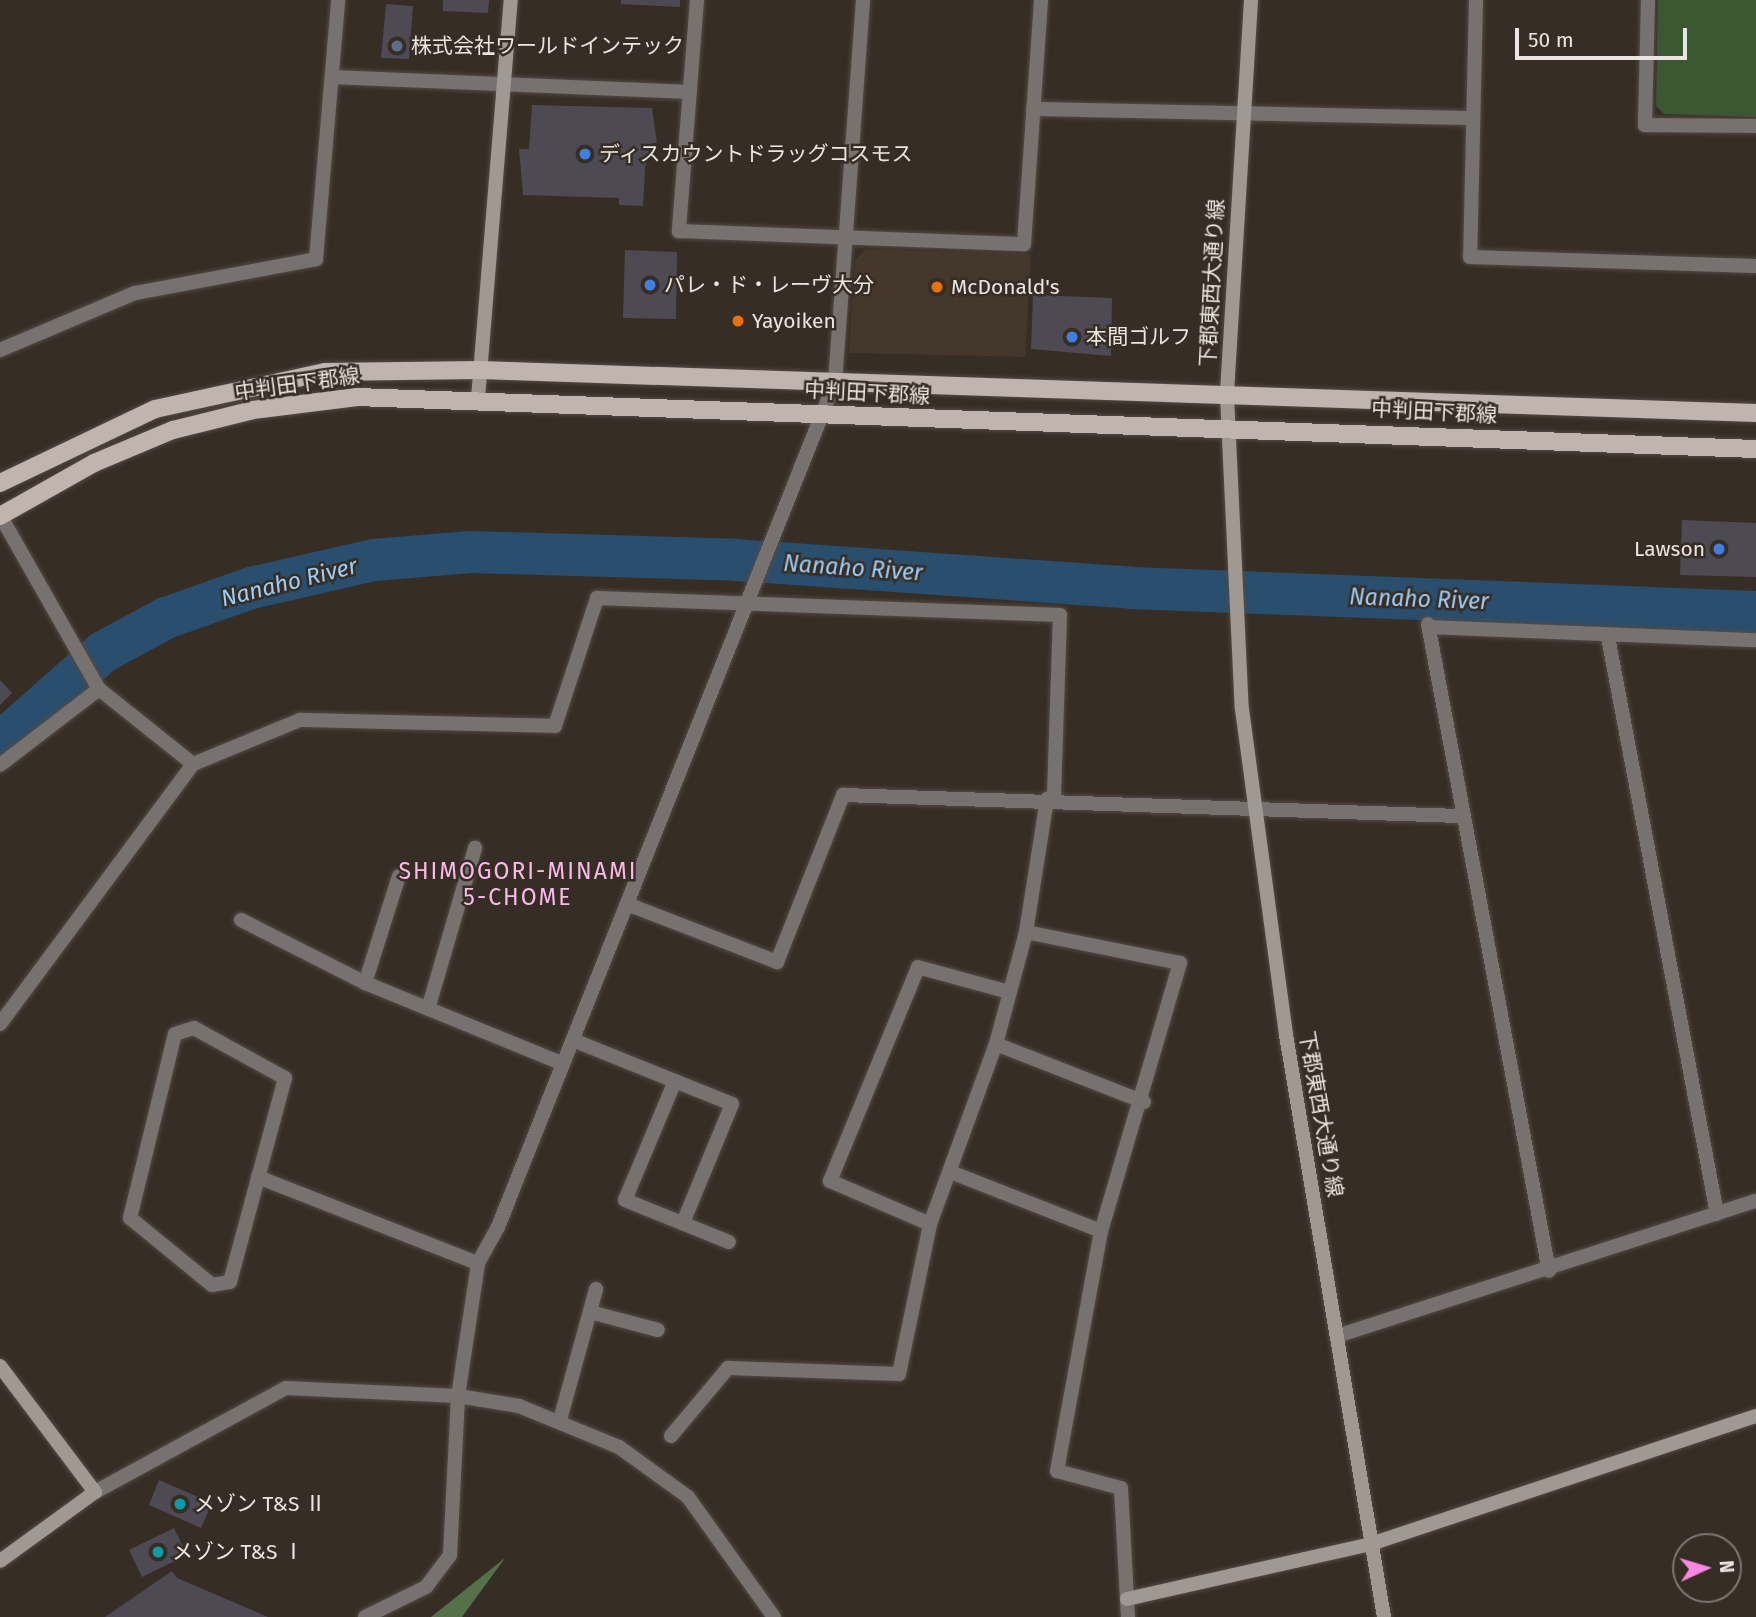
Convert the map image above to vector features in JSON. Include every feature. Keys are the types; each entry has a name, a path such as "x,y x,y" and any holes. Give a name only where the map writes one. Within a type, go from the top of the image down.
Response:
{"main road":[{"name":"中判田下郡線","path":"0,483 155,409 244,386 326,372 480,370 1756,414"},
{"name":"中判田下郡線","path":"0,516 94,463 173,430 240,413 357,397 478,398 1756,449"}],"street":[{"path":"0,350 135,293 316,259 338,0"},
{"path":"478,398 511,0"},
{"path":"697,0 679,231 1024,244 1041,0"},
{"path":"365,1617 426,1587 450,1555 458,1396 478,1263 573,1040 835,382 863,0"},
{"name":"下郡東西大通り線","path":"1251,0 1227,396 1236,616 1254,808 1384,1617"},
{"path":"1476,0 1470,257 1756,266"},
{"path":"1648,0 1645,125 1756,126"},
{"path":"332,77 690,92"},
{"path":"1033,109 1473,118"},
{"path":"0,516 79,659 97,685 193,764"},
{"path":"0,1024 193,764 300,720 555,726 597,598 750,596 1060,615 1050,799 1026,932 996,1044 953,1174 930,1224 899,1374 728,1368 671,1436"},
{"path":"1549,1270 1461,816 1429,626 1608,637 1756,640"},
{"path":"1608,637 1717,1214"},
{"path":"0,765 97,685"},
{"path":"627,904 777,961 843,795 1050,799 1461,816"},
{"path":"428,1009 475,848"},
{"path":"365,983 399,876"},
{"path":"241,920 365,983 563,1064"},
{"path":"1026,932 1180,963 1144,1102 1101,1231 1057,1471 1121,1488 1128,1617"},
{"path":"930,1224 830,1181 918,967 1009,992"},
{"path":"194,1028 285,1078 258,1177 230,1282 212,1285 130,1218 174,1034 194,1028"},
{"path":"573,1040 732,1104 684,1223"},
{"path":"996,1044 1144,1102"},
{"path":"675,1081 625,1200 729,1242"},
{"path":"953,1174 1101,1231"},
{"path":"258,1177 478,1263"},
{"path":"1337,1336 1549,1270 1756,1201"},
{"path":"560,1420 596,1289"},
{"path":"590,1312 658,1330"},
{"path":"0,1366 95,1492"},
{"path":"0,1561 95,1492 286,1388 458,1396 560,1420 619,1447 688,1497 774,1617"},
{"path":"1127,1600 1371,1544 1756,1416"}],"shaded area":[{"path":"866,249 1031,254 1025,357 849,353 855,260"}],"green space":[{"path":"1658,0 1756,0 1756,117 1664,114 1656,106"},
{"path":"505,1558 462,1617 431,1617"}],"building":[{"path":"443,0 489,0 488,13 443,11"},
{"path":"621,0 680,0 680,7 621,4"},
{"path":"386,4 413,6 409,59 381,58"},
{"name":"ディスカウントドラッグコスモス","path":"532,105 652,108 657,143 652,143 645,168 643,206 619,205 619,198 523,195 519,149 529,149"},
{"name":"パレ・ド・レーヴ大分","path":"625,250 677,252 676,319 623,318"},
{"name":"本間ゴルフ","path":"1033,295 1112,298 1111,356 1031,349"},
{"name":"Lawson","path":"1682,520 1756,523 1756,577 1680,575"},
{"path":"0,680 12,693 0,705"},
{"name":"メゾン T&S Ⅱ","path":"159,1480 212,1503 201,1528 149,1505"},
{"name":"メゾン T&S Ⅰ","path":"174,1528 187,1555 142,1577 129,1550"},
{"path":"172,1571 177,1578 268,1617 105,1617"}],"waterway":[{"name":"Nanaho River","path":"0,743 103,652 166,618 251,588 374,560 471,552 736,560 1132,588 1756,612"}],"place":[{"name":"株式会社ワールドインテック","path":"397,46"},
{"name":"ディスカウントドラッグコスモス","path":"585,154"},
{"name":"パレ・ド・レーヴ大分","path":"650,285"},
{"name":"McDonald's","path":"937,287"},
{"name":"Yayoiken","path":"738,321"},
{"name":"本間ゴルフ","path":"1072,337"},
{"name":"Lawson","path":"1719,549"},
{"name":"メゾン T&S Ⅱ","path":"180,1504"},
{"name":"メゾン T&S Ⅰ","path":"158,1552"}],"district":[{"name":"SHIMOGORI-MINAMI 5-CHOME","path":"518,884"}]}
